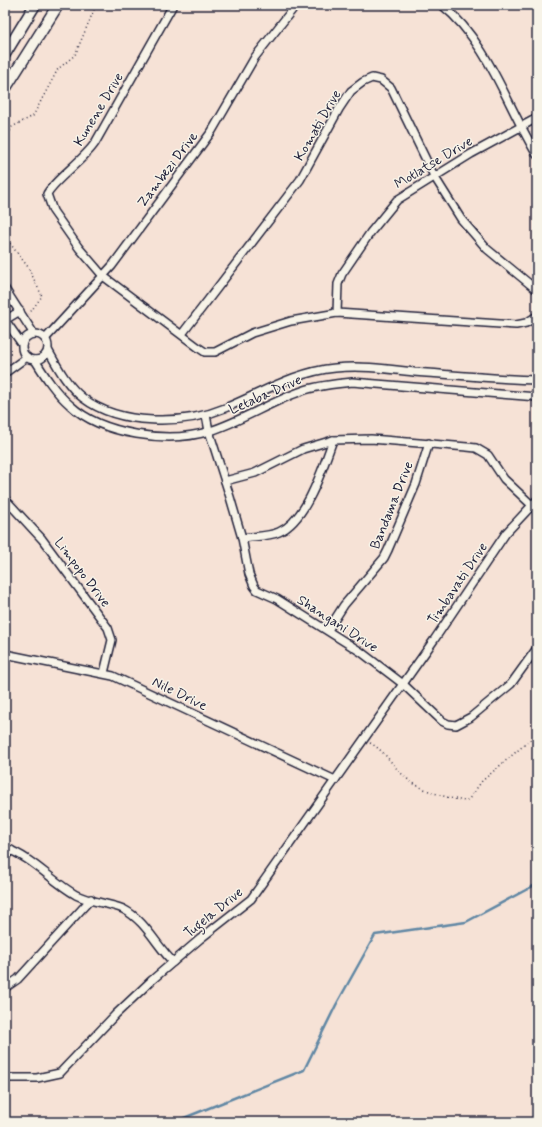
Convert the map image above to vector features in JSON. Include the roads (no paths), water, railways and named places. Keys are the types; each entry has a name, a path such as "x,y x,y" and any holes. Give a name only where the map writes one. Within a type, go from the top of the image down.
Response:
{"main road":[{"path":"5,54 35,5"},
{"path":"5,89 58,5"}],"street":[{"name":"Kunene Drive","path":"102,276 78,248 53,211 48,194 95,144 173,5"},
{"name":"Zambezi Drive","path":"45,339 102,276 212,131 255,57 296,5"},
{"path":"442,5 459,20 481,52 520,128 537,155"},
{"name":"Komati Drive","path":"182,334 300,180 342,103 351,91 363,82 377,79 385,82 391,88 434,176 461,219 487,249 537,290"},
{"name":"Motlatse Drive","path":"337,313 338,284 342,274 358,250 397,200 434,176 537,118"},
{"path":"102,276 199,348 210,352 219,350 252,333 292,321 337,313 516,325 526,323 537,316"},
{"path":"5,289 20,310 28,322 34,334 45,339 48,350 41,358 35,360 27,357 22,349 22,344 5,320 20,310"},
{"path":"22,344 26,337 34,334"},
{"name":"Letaba Drive","path":"48,350 82,398 98,408 113,413 154,420 181,420 206,414 225,408 290,378 336,368 380,369 537,380"},
{"path":"5,373 27,357"},
{"name":"Letaba Drive","path":"35,360 58,392 70,405 86,418 115,428 147,436 188,436 210,432 303,390 352,382 537,397"},
{"name":"Shangani Drive","path":"206,414 242,538 249,574 257,590 277,599 361,652 404,684 442,721 452,725 460,724 471,717 510,684 537,648"},
{"path":"225,480 255,473 303,449 333,440 371,439 429,443 466,447 484,451 504,479 535,508"},
{"path":"242,538 277,533 289,525 311,496 333,440"},
{"name":"Bandama Drive","path":"328,630 344,605 384,558 416,484 429,443"},
{"name":"Limpopo Drive","path":"5,498 42,539 108,628 112,640 104,673"},
{"name":"Timbavati Drive","path":"404,684 506,533 535,508 537,500"},
{"name":"Nile Drive","path":"5,654 104,673 335,780"},
{"name":"Tugela Drive","path":"5,1078 37,1078 60,1073 116,1014 173,962 251,899 404,684"},
{"path":"5,857 8,849 24,856 77,896 91,899 129,912 146,928 173,962"},
{"path":"5,988 14,983 91,899"}],"waterway":[{"path":"174,1122 304,1070 336,1005 375,935 466,922 537,884"}]}
